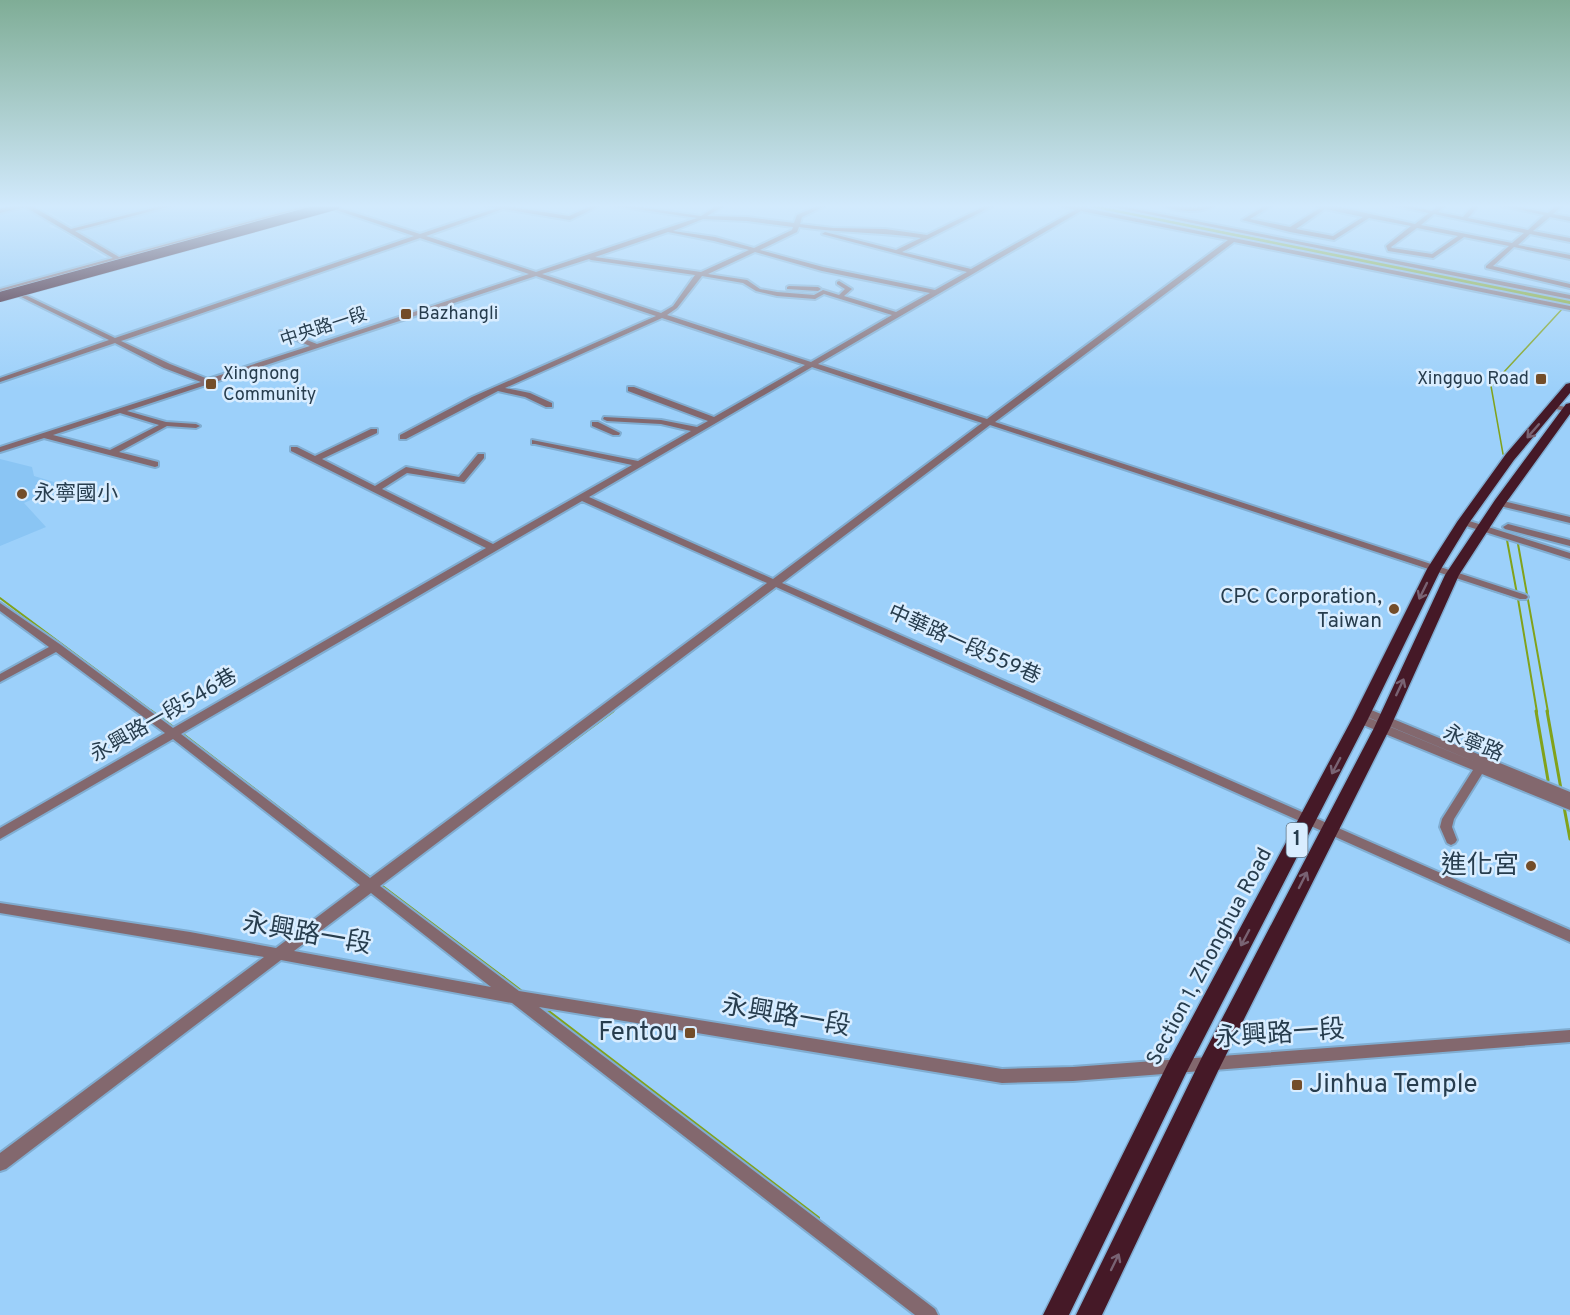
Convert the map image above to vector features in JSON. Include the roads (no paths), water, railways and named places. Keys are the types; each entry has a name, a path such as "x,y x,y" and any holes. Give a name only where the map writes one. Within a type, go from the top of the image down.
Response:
{"highway":[{"path":"0,295 106,266"}],"main road":[{"name":"Section 1, Zhonghua Road","path":"1056,1315 1178,1066 1362,715 1443,572 1483,527 1565,408 1570,386"},
{"name":"Section 1, Zhonghua Road","path":"1089,1315 1210,1064 1384,724 1463,522 1510,457 1565,408"}],"street":[{"path":"0,295 91,266"},
{"path":"0,295 19,294 118,266"},
{"path":"0,380 332,266"},
{"path":"513,266 1523,597"},
{"name":"中央路一段","path":"0,450 560,266"},
{"path":"642,266 745,281 768,292 815,297 823,292 898,315"},
{"path":"403,437 498,389 661,316 675,307 698,276 719,266"},
{"path":"813,266 933,292"},
{"path":"953,266 971,271"},
{"name":"永興路一段546巷","path":"0,834 979,266"},
{"path":"0,1163 1197,266"},
{"path":"1363,266 1570,308"},
{"path":"1419,266 1569,296"},
{"path":"1489,266 1570,286"},
{"path":"839,283 849,289 840,297"},
{"path":"768,292 792,288 818,289"},
{"path":"19,294 114,341 209,382"},
{"path":"282,332 317,346"},
{"path":"498,389 527,395 549,405"},
{"path":"631,389 716,421"},
{"path":"120,411 166,423 196,426"},
{"path":"607,419 660,422 699,430"},
{"path":"113,452 166,423"},
{"path":"595,424 616,433"},
{"path":"315,459 374,431"},
{"path":"46,436 155,464"},
{"path":"535,442 641,464"},
{"path":"294,449 493,549"},
{"path":"375,490 406,470 461,480 481,456"},
{"name":"中華路一段559巷","path":"583,498 1306,821 1570,936"},
{"path":"1499,503 1570,520"},
{"path":"1463,522 1570,556"},
{"path":"1508,527 1570,543"},
{"path":"0,606 173,734 645,1094 929,1315"},
{"path":"0,679 57,647"},
{"name":"永寧路","path":"1362,715 1570,797"},
{"name":"永寧路","path":"1384,724 1570,806"},
{"path":"1451,840 1446,827 1448,819 1480,768"},
{"name":"永興路一段","path":"0,908 190,938 278,956 970,1073 1040,1077 1570,1036"}],"waterway":[{"path":"518,266 690,323"},
{"path":"889,502 1201,266"},
{"path":"1503,454 1491,386 1564,307"},
{"path":"796,572 890,501"},
{"path":"1271,517 1427,569"},
{"path":"1507,540 1517,594"},
{"path":"1518,544 1548,712"},
{"path":"1456,578 1518,599 1537,712"},
{"path":"611,712 777,587"},
{"path":"0,598 153,712"},
{"path":"151,711 174,728"},
{"path":"539,766 613,711"},
{"path":"1536,711 1548,780"},
{"path":"1547,711 1561,789"},
{"path":"181,733 305,828"},
{"path":"1564,807 1570,839"},
{"path":"328,846 372,879"},
{"path":"379,884 504,978"},
{"path":"502,977 523,993"},
{"path":"542,1007 818,1218"}],"place":[{"name":"Bazhangli","path":"406,314"},
{"name":"Xingguo Road","path":"1541,379"},
{"name":"Xingnong Community","path":"211,384"},
{"name":"永寧國小","path":"22,494"},
{"name":"CPC Corporation, Taiwan","path":"1394,609"},
{"name":"進化宮","path":"1531,866"},
{"name":"Fentou","path":"690,1033"},
{"name":"Jinhua Temple","path":"1297,1085"}]}
